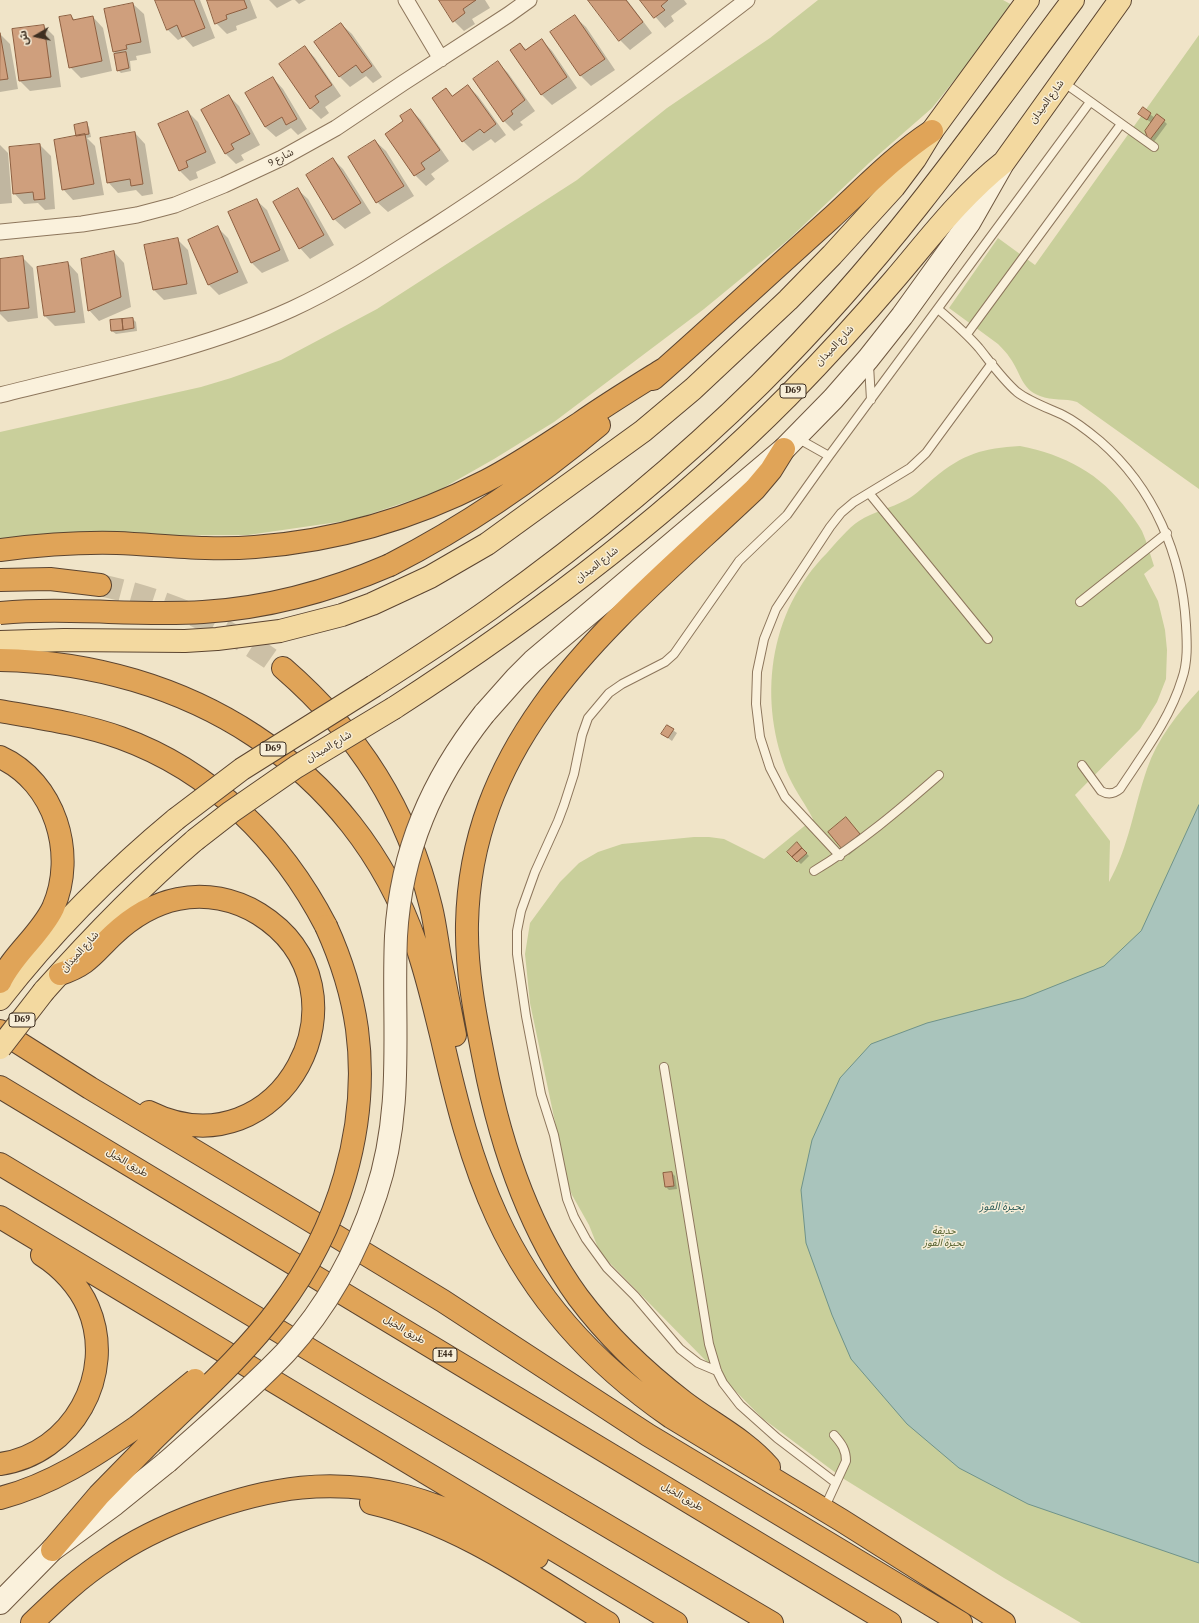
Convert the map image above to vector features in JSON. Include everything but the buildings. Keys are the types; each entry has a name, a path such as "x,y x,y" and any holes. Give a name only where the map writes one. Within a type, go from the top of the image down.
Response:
{"highway":[{"path":"0,613 83,610 175,613 236,609 302,597 335,587 390,565 441,537 515,489 590,433 664,369 880,171 910,146 932,131"},
{"path":"0,550 57,544 87,543 118,543 191,548 255,547 316,540 375,526 432,506 487,480 533,453 664,369"},
{"path":"782,1485 767,1465 749,1447 668,1389 618,1343 578,1296 544,1241 517,1182 492,1098 478,1029 472,990 467,924 472,871 483,824 491,801 511,756 538,711 559,682 598,639 638,599 755,489 771,470 790,443"},
{"path":"0,580 50,579 100,585"},
{"path":"0,660 46,662 99,670 153,685 206,707 231,721 280,754 324,793 362,839 392,889 416,943 425,971 452,1080 475,1159 497,1218 512,1246 546,1299 584,1345 610,1370 648,1401 782,1485 918,1567 1004,1623"},
{"path":"283,668 323,704 359,748 390,797 414,852 425,883 434,920 458,1051 475,1159"},
{"path":"0,711 73,725 109,734 143,747 187,770 230,801 267,838 299,880 326,926 346,976 357,1030 360,1084 354,1138 340,1190 318,1245 294,1286 279,1308 245,1348 144,1435 99,1495 52,1550"},
{"path":"0,757 16,766 46,798 58,825 62,854 61,881 53,908 17,967 0,982"},
{"path":"60,974 78,967 87,961 123,926 149,909 178,899 208,897 239,904 266,919 278,929 297,953 309,982 313,1013 312,1028 303,1058 287,1084 276,1096 252,1113 238,1119 218,1124 196,1126 181,1124 154,1115 118,1096 90,1088"},
{"path":"0,1031 90,1088 443,1301 648,1435 961,1623"},
{"name":"طريق الخيل","path":"0,1087 890,1623"},
{"path":"0,1164 379,1392 772,1623"},
{"path":"0,1217 676,1623"},
{"path":"0,1229 49,1260 71,1280 88,1306 96,1336 97,1351 96,1367 88,1397 72,1423 61,1434 36,1452 22,1459 0,1464"},
{"path":"0,1498 59,1476 108,1446 144,1435"},
{"path":"32,1623 70,1587 113,1555 151,1534 203,1512 244,1497 265,1492 308,1486 358,1488 406,1496 454,1512 487,1527 647,1623"},
{"path":"203,1512 295,1498 338,1499 370,1503 394,1509 440,1526 495,1555 608,1623"}],"main road":[{"path":"0,642 64,640 209,640 280,631 334,617 372,604 430,577 487,544 643,431 741,345 788,300 873,212 894,187 932,131 1028,0"},
{"name":"D69","path":"0,999 17,967 113,874 176,819 242,769 374,686 488,610 571,549 676,461 761,383 847,291 889,243 919,206 1073,0"},
{"name":"شارع الميدان","path":"0,1048 44,991 115,913 195,840 276,780 394,708 490,644 606,558 701,478 787,397 834,348 965,196 1004,162 1120,0"},
{"path":"0,1603 52,1550 115,1504 167,1462 264,1373 306,1328 340,1277 367,1222 385,1164 395,1104 396,938 398,912 408,861 420,822 437,784 466,736 516,678 533,661 790,443 833,399 868,359 902,316 969,223 1004,162"}],"street":[{"path":"406,0 441,59"},
{"name":"شارع 9","path":"0,232 82,224 137,214 175,205 224,185 282,158 336,128 529,0"},
{"path":"0,395 208,342 259,323 324,294 386,258 490,190 610,105 747,0"}],"lane":[{"path":"1062,82 1154,147"},
{"path":"717,1371 698,1363 680,1350 635,1296 607,1268 586,1239 574,1217 567,1200 555,1140 541,1094 519,969 517,931 521,910 529,887 558,821 572,780 582,735 588,718 609,693 622,684 665,662 674,654 740,561 787,515 1090,102"},
{"path":"967,334 1121,124"},
{"path":"938,309 967,334 1018,392 1033,402 1080,425 1101,441 1118,458 1145,493 1157,512 1167,533 1176,559 1186,614 1187,646 1183,678 1172,708 1120,789 1111,794 1101,791 1082,765"},
{"path":"868,359 871,400"},
{"path":"840,856 785,797 770,768 760,737 756,704 757,672 764,640 776,609 841,513 910,468 926,453 992,363"},
{"path":"790,443 829,456"},
{"path":"870,493 988,639"},
{"path":"1080,602 1167,533"},
{"path":"814,871 840,856 907,804 939,775"},
{"path":"664,1067 709,1344 717,1371 723,1383 740,1405 777,1438 836,1483"},
{"path":"823,1510 846,1462 846,1454 843,1446 834,1435"}],"green space":[{"path":"818,0 1003,0 1014,6 932,108 869,163 788,240 704,309 554,422 494,459 436,492 352,520 248,535 37,536 0,540 0,432 201,387 281,360 377,309 577,180 667,108 770,38"},
{"path":"1199,35 1199,489 1077,402 1045,398 1034,393 1025,385 1009,356 998,344 949,308 998,238 1035,265"},
{"name":"حديقة بحيرة القوز","path":"1020,446 1067,461 1093,476 1106,486 1132,516 1142,531 1154,566 1144,574 1158,601 1165,630 1167,650 1166,679 1157,702 1140,729 1075,795 1110,841 1109,882 1122,855 1142,783 1156,747 1183,708 1199,690 1199,1623 1081,1623 1004,1578 844,1479 762,1418 600,1253 589,1225 572,1195 568,1184 530,1003 525,954 530,923 560,882 579,863 598,852 622,844 694,837 724,839 764,859 813,819 789,777 779,748 773,719 771,689 774,659 781,630 792,602 807,576 842,536 859,521 910,498 954,463 964,458 995,448"}],"water":[{"name":"بحيرة القوز","path":"1199,805 1199,1563 1028,1504 959,1468 907,1424 851,1359 832,1315 806,1243 801,1190 812,1140 840,1078 871,1044 927,1023 1024,998 1104,966 1141,931"}],"tunnel":[{"path":"100,585 126,591 196,616 240,639 283,668"}]}
